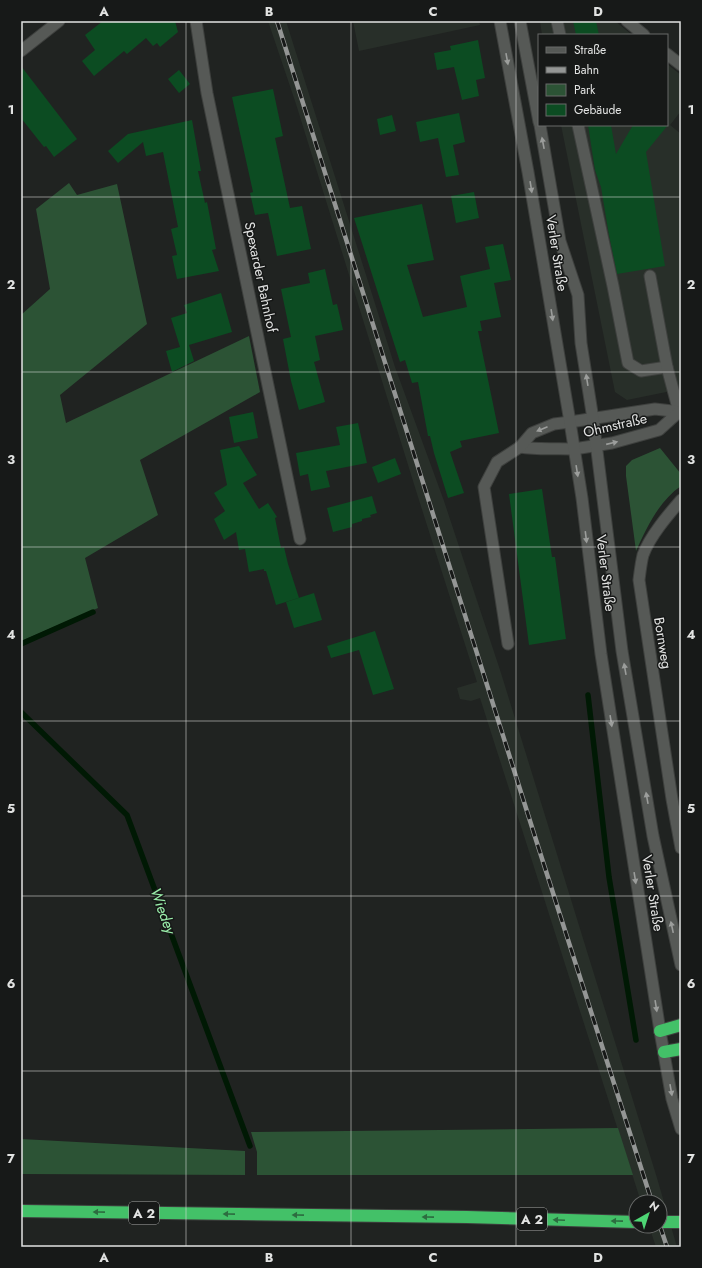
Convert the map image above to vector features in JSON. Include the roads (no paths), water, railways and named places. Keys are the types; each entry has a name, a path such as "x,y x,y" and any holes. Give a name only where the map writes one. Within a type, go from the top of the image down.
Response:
{"highway":[{"path":"660,1031 681,1026"},
{"path":"664,1052 681,1049"},
{"name":"A 2","path":"21,1211 467,1217 628,1222"},
{"path":"668,1222 681,1222"}],"main road":[{"path":"21,51 60,21"},
{"name":"Spexarder Bahnhof","path":"196,21 207,93 300,539"},
{"name":"Verler Straße","path":"500,21 528,172 570,422 582,498 601,654 660,1031 672,1099 681,1130"},
{"name":"Verler Straße","path":"520,21 538,119"},
{"path":"557,21 560,34"},
{"path":"627,21 643,34"},
{"path":"668,55 681,65"},
{"name":"Verler Straße","path":"539,126 560,241 578,295 581,343 593,419 622,651 653,836 681,965"},
{"path":"578,126 628,363 641,372 667,367"},
{"path":"650,276 667,367 680,412"},
{"name":"Ohmstraße","path":"508,644 484,487 497,462 520,447 532,433 554,424 655,409 680,412"},
{"name":"Ohmstraße","path":"520,447 536,450 559,448 574,449 596,446 660,430 680,412"},
{"name":"Bornweg","path":"681,500 668,515 650,541 643,556 639,580 672,799 681,848"}],"waterway":[{"path":"21,644 93,612"},
{"path":"588,695 609,877 636,1040"},
{"name":"Wiedey","path":"21,712 127,815 250,1146"}],"railway":[{"path":"277,21 649,1194"},
{"path":"663,1234 667,1247"}]}
